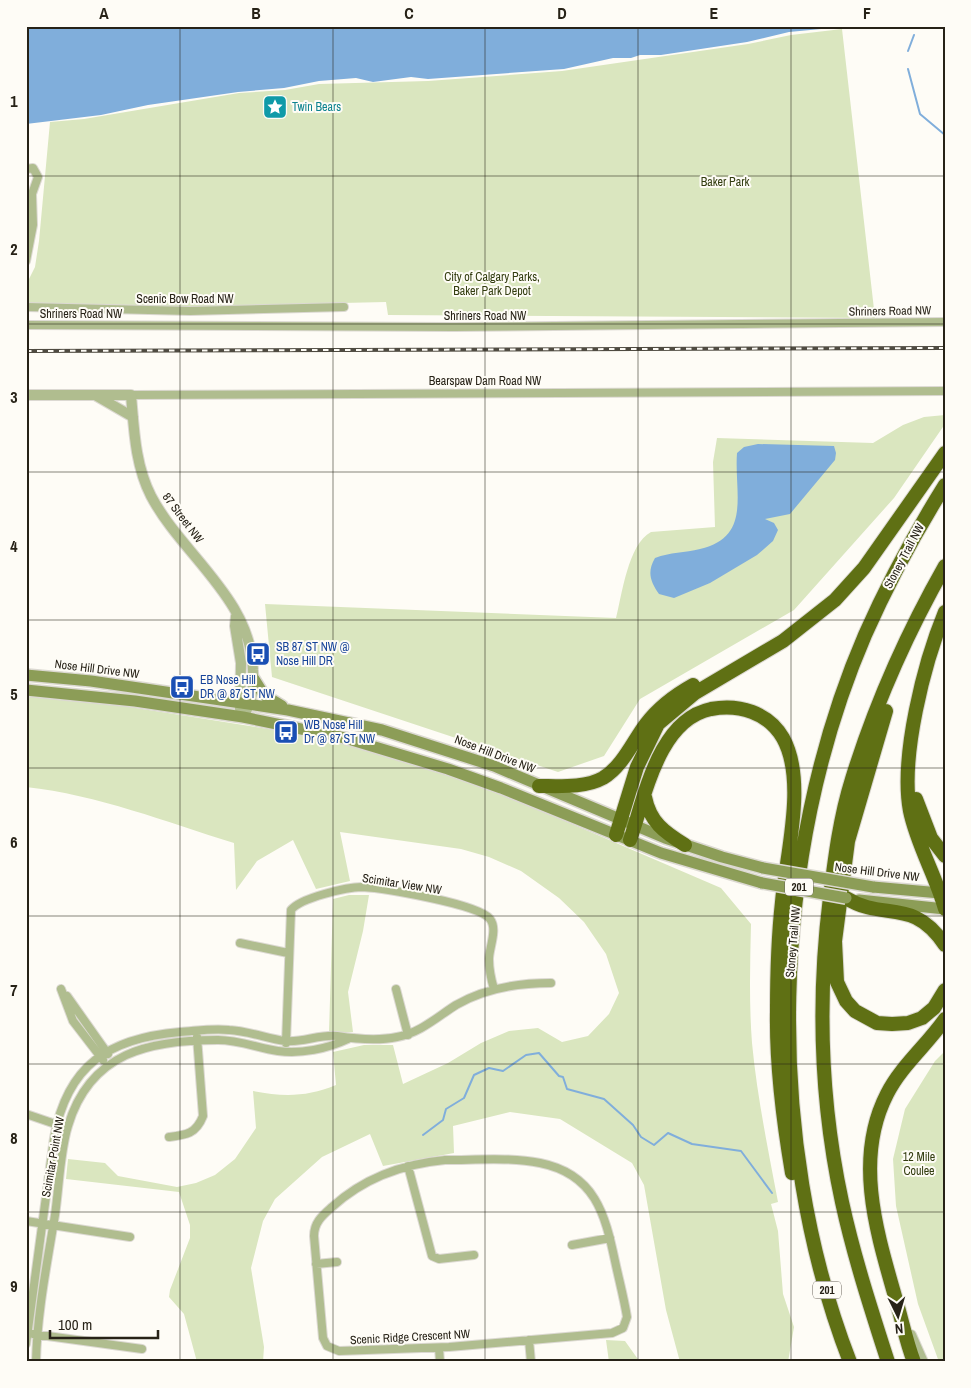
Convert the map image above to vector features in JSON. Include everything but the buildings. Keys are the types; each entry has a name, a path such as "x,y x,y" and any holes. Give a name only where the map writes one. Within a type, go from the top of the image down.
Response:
{"highway":[{"path":"616,835 637,767 658,724 695,693 783,641 835,600 864,568 945,453"},
{"name":"Stoney Trail NW","path":"850,1362 831,1305 809,1218 794,1124 790,1079 789,1022 792,935 805,837 827,747 864,636 895,571 945,485"},
{"name":"201","path":"888,1362 856,1260 834,1161 823,1070 821,987 835,851 852,781 874,714 914,625 945,566"},
{"path":"945,612 918,702 910,758 910,812 943,893 945,909"},
{"path":"914,625 905,661 882,720 848,841 835,941 836,969 838,982 846,1001 863,1017 877,1023 908,1023 922,1018 934,1008 945,990"},
{"path":"540,786 582,784 604,777 627,753 647,723 676,695 693,685 744,664"},
{"path":"630,840 657,761 666,742 682,724 696,714 717,708 742,708 768,721 783,739 791,765 793,800 778,941 776,1014 779,1063 793,1179 809,1218"},
{"path":"910,758 917,804 931,838 945,856"},
{"path":"645,797 652,819 668,834 685,845"},
{"path":"846,898 857,905 870,904 903,912 918,918 931,926 945,945"},
{"path":"914,1362 876,1227 870,1167 879,1112 896,1078 945,1019"}],"main road":[{"name":"Nose Hill Drive NW","path":"26,675 92,680 339,719 419,740 487,763 635,826 685,845 763,868 873,887 943,893"},
{"path":"254,679 267,697 288,710"},
{"path":"26,690 96,696 242,717 345,738 391,750 501,788 687,862 762,883 846,898"},
{"path":"870,904 945,909"}],"street":[{"path":"26,169 32,168 38,177 29,191 33,225 26,261"},
{"name":"Scenic Bow Road NW","path":"26,307 190,311 344,307"},
{"name":"Shriners Road NW","path":"26,325 454,327 945,322"},
{"name":"Bearspaw Dam Road NW","path":"26,395 945,391"},
{"path":"94,394 133,417"},
{"name":"87 Street NW","path":"131,395 138,455 150,494 162,515 223,590 236,616 246,630 250,645 254,679 244,704"},
{"name":"87 Street NW","path":"236,616 235,626 241,663 244,704 242,717"},
{"name":"Scimitar View NW","path":"286,1051 290,913 296,904 341,890 361,887 372,888 453,903 487,916 491,920 494,930 489,958 494,989"},
{"path":"240,943 288,952"},
{"name":"Scimitar Point NW","path":"26,1344 57,1124 68,1093 84,1071 99,1057 108,1051 145,1036 197,1030 229,1030 286,1041 336,1036 348,1039 385,1039 408,1034 424,1027 458,1004 494,989 521,984 551,983"},
{"path":"62,989 108,1051 109,1063 99,1057 73,1020 62,989"},
{"path":"396,989 408,1034"},
{"path":"169,1137 189,1134 200,1124 203,1116 197,1030"},
{"name":"Scimitar Point NW","path":"36,1362 38,1335 67,1128 81,1094 96,1075 109,1063 139,1049 220,1040 286,1051 322,1048 348,1039"},
{"path":"26,1114 67,1128"},
{"name":"Scenic Ridge Crescent NW","path":"445,1160 531,1161 551,1165 572,1175 591,1192 603,1214 628,1317 623,1328 612,1333 439,1348 339,1351 330,1348 323,1338 314,1231 320,1218 352,1191 373,1179 408,1166 445,1160"},
{"path":"408,1166 432,1256 439,1259 474,1256"},
{"path":"26,1221 53,1227 130,1237"},
{"path":"572,1245 610,1238"},
{"path":"316,1264 337,1262"},
{"path":"898,1307 923,1362"},
{"path":"27,1332 142,1349"},
{"path":"529,1340 531,1362"},
{"path":"439,1348 440,1362"}],"green space":[{"name":"Baker Park","path":"842,29 875,318 388,315 386,302 124,308 31,305 26,299 26,285 35,267 39,241 50,122 84,119 239,93 285,90 319,84 428,81 562,71 748,44 791,35"},
{"path":"945,415 945,424 894,498 794,610 640,699 604,756 558,772 272,677 265,604 616,618 631,558 643,538 651,532 715,527 713,462 717,438 873,443 903,425 924,417"},
{"path":"26,695 92,701 268,729 341,742 395,756 488,788 721,888 751,924 750,999 752,1043 760,1103 778,1202 771,1204 778,1231 783,1294 794,1327 788,1362 680,1362 666,1310 644,1185 632,1163 560,1119 510,1112 453,1126 454,1153 383,1166 370,1134 322,1157 275,1199 263,1221 251,1268 264,1347 263,1362 197,1362 184,1314 169,1297 190,1238 190,1225 179,1192 66,1179 68,1159 105,1163 118,1176 177,1187 196,1183 215,1175 235,1159 256,1128 253,1091 295,1095 315,1092 336,1085 333,1052 364,1045 393,1045 403,1084 448,1063 481,1043 509,1031 538,1028 562,1042 588,1036 609,1014 619,993 606,954 584,922 559,898 521,871 489,857 461,849 340,832 350,881 316,889 293,840 257,861 236,890 234,843 106,803 79,796 26,787"},
{"path":"349,895 369,895 363,931 348,992 353,1032 329,1033 333,899"},
{"name":"12 Mile Coulee","path":"945,1051 945,1362 939,1362 918,1304 896,1206 893,1159 905,1109 935,1061"},
{"path":"606,1340 625,1341 640,1362 609,1362"}],"water":[{"path":"26,26 853,26 789,32 747,42 661,55 613,58 564,69 428,79 411,77 373,82 356,78 319,81 284,88 238,92 148,105 101,115 26,124"},
{"path":"758,444 834,446 835,460 790,514 765,519 774,523 778,530 773,541 757,555 710,583 674,598 659,594 653,585 650,572 655,558 700,549 716,543 727,535 734,524 737,512 737,453 744,447"}],"waterway":[{"path":"908,51 914,35"},
{"path":"908,69 920,114 945,135"},
{"path":"423,1135 443,1120 446,1109 464,1098 474,1075 489,1068 503,1071 526,1055 539,1053 559,1076 563,1077 567,1089 604,1099 633,1125 641,1137 654,1145 668,1133 692,1144 741,1151 772,1193"}],"railway":[{"path":"26,351 945,348"}],"place":[{"name":"Twin Bears","path":"275,107"},
{"name":"SB 87 ST NW @ Nose Hill DR","path":"258,654"},
{"name":"EB Nose Hill DR @ 87 ST NW","path":"182,687"},
{"name":"WB Nose Hill Dr @ 87 ST NW","path":"286,732"}],"park label":[{"name":"City of Calgary Parks, Baker Park Depot","path":"492,284"}]}
